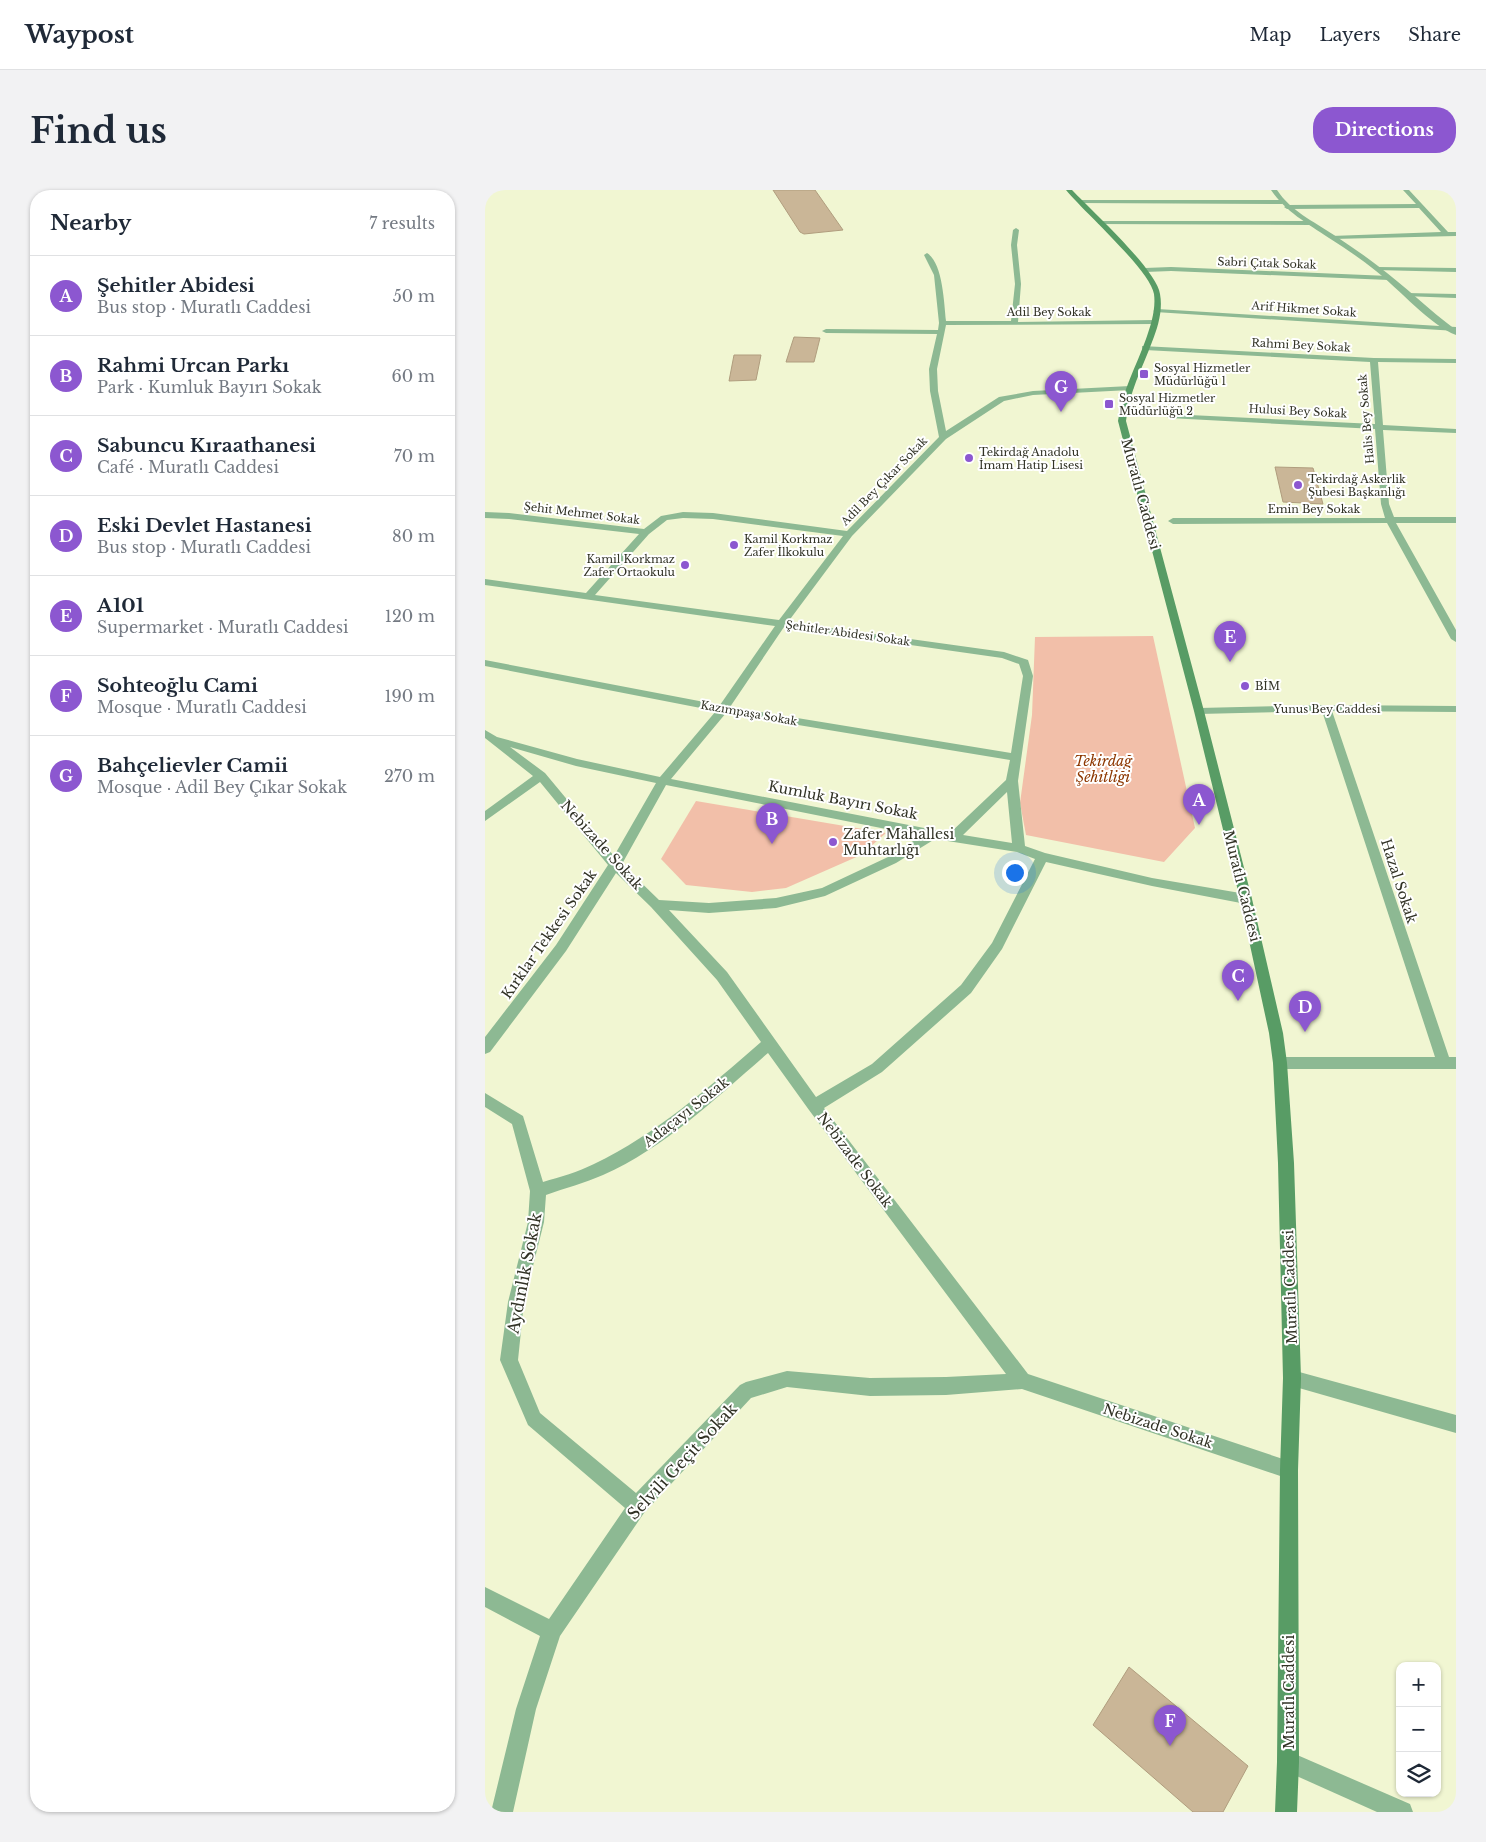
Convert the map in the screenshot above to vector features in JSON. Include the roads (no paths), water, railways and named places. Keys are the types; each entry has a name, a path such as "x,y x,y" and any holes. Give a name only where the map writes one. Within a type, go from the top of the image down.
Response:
{"main road":[{"name":"Muratlı Caddesi","path":"1069,190 1145,270 1153,282 1157,294 1155,317 1124,404 1122,421 1199,711 1246,899 1276,1032 1280,1063 1286,1163 1293,1378 1289,1470 1289,1762 1286,1812"}],"street":[{"path":"1274,190 1284,204 1378,269 1406,295 1454,331"},
{"path":"1406,190 1446,234"},
{"path":"1080,202 1422,206"},
{"path":"1100,223 1309,223"},
{"path":"1014,324 1018,284 1014,245 1016,230"},
{"path":"1333,237 1456,234"},
{"name":"Adil Bey Çıkar Sokak","path":"927,255 937,275 943,323 933,369 934,392 943,438"},
{"name":"Sabri Çıtak Sokak","path":"1145,270 1171,269 1389,278"},
{"path":"1378,269 1456,270"},
{"path":"1406,295 1456,296"},
{"name":"Adil Bey Sokak","path":"943,323 1014,324 1155,317"},
{"name":"Arif Hikmet Sokak","path":"1155,317 1454,331"},
{"path":"826,331 942,332"},
{"name":"Rahmi Bey Sokak","path":"1145,348 1374,360 1456,361"},
{"name":"Halis Bey Sokak","path":"1374,360 1385,504 1390,520 1456,639"},
{"name":"Adil Bey Çıkar Sokak","path":"663,782 723,709 781,624 849,534 943,438 1002,399 1033,393 1130,388"},
{"name":"Hulusi Bey Sokak","path":"1169,416 1456,430"},
{"name":"Şehit Mehmet Sokak","path":"486,514 646,532 664,518 683,515 713,516 849,534"},
{"name":"Emin Bey Sokak","path":"1173,521 1456,520"},
{"path":"588,597 646,532"},
{"name":"Şehitler Abidesi Sokak","path":"485,582 1004,655 1024,662 1028,676 1012,782 1019,848"},
{"name":"Kazımpaşa Sokak","path":"485,663 723,709 1015,757"},
{"name":"Yunus Bey Caddesi","path":"1199,711 1326,708 1456,709"},
{"name":"Hazal Sokak","path":"1326,708 1450,1063"},
{"name":"Kumluk Bayırı Sokak","path":"489,735 576,762 663,782 953,838 1019,848 1041,857 1152,882 1246,899"},
{"name":"Nebizade Sokak","path":"489,735 541,776 615,865 656,904 722,976 814,1106 1021,1381 1289,1470"},
{"path":"485,817 541,776"},
{"name":"Kırklar Tekkesi Sokak","path":"485,1048 561,948 615,865 663,782"},
{"path":"953,838 1012,782"},
{"path":"656,904 709,908 776,904 825,892 892,860 935,833"},
{"path":"814,1106 877,1068 966,989 997,946 1041,857"},
{"name":"Adaçayı Sokak","path":"538,1190 598,1170 649,1142 705,1099 769,1044"},
{"path":"1280,1063 1450,1063"},
{"name":"Aydınlık Sokak","path":"485,1099 518,1120 538,1190 536,1222 516,1302 509,1360 534,1419 637,1506"},
{"name":"Selvili Geçit Sokak","path":"503,1812 526,1709 552,1631 637,1506 746,1391 787,1378 870,1387 946,1386 1021,1381"},
{"path":"1293,1378 1456,1424"},
{"path":"485,1597 552,1631"},
{"path":"1289,1762 1402,1812"}],"place":[{"name":"Sosyal Hizmetler Müdürlüğü 1","path":"1144,374"},
{"name":"Sosyal Hizmetler Müdürlüğü 2","path":"1109,404"},
{"name":"Bahçelievler Camii","path":"1061,412"},
{"name":"Tekirdağ Anadolu İmam Hatip Lisesi","path":"969,458"},
{"name":"Tekirdağ Askerlik Şubesi Başkanlığı","path":"1298,485"},
{"name":"Kamil Korkmaz Zafer İlkokulu","path":"734,545"},
{"name":"Kamil Korkmaz Zafer Ortaokulu","path":"685,565"},
{"name":"A101","path":"1230,662"},
{"name":"BİM","path":"1245,686"},
{"name":"Şehitler Abidesi","path":"1199,825"},
{"name":"Zafer Mahallesi Muhtarlığı","path":"833,842"},
{"name":"Rahmi Urcan Parkı","path":"772,844"},
{"name":"Sabuncu Kıraathanesi","path":"1238,1001"},
{"name":"Eski Devlet Hastanesi","path":"1305,1032"},
{"name":"Sohteoğlu Cami","path":"1170,1746"}],"park label":[{"name":"Tekirdağ Şehitliği","path":"1103,770"}]}
